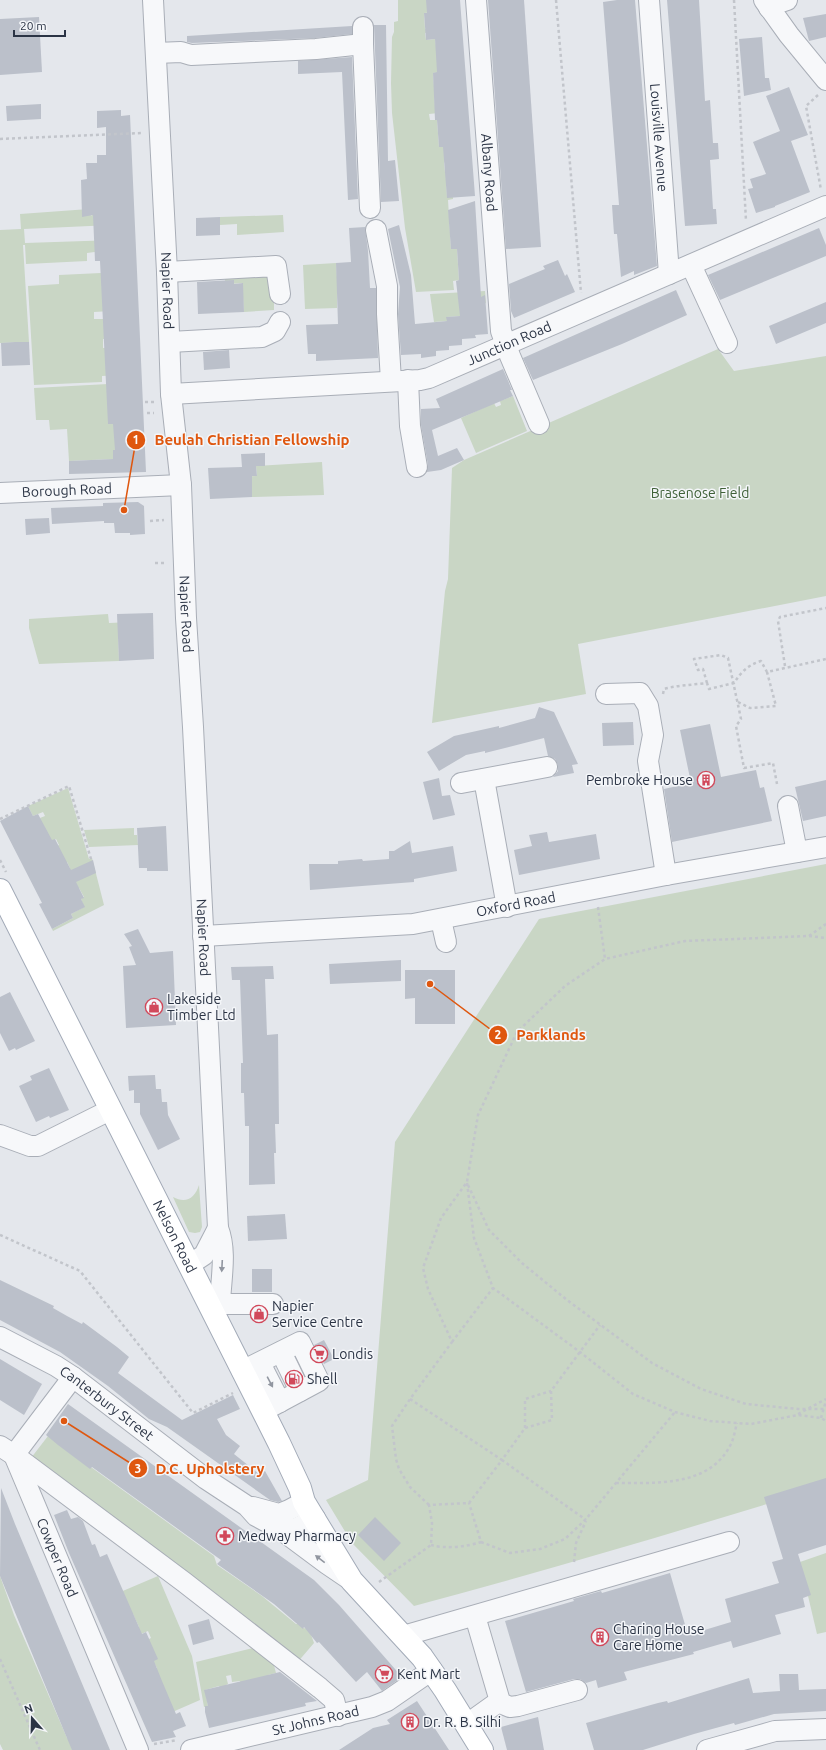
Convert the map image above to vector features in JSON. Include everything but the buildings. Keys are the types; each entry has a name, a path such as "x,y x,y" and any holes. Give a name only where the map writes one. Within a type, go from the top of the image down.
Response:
{"main road":[{"name":"Nelson Road","path":"0,890 189,1265 216,1307 251,1373 272,1406 290,1468 309,1510 352,1581"},
{"name":"Canterbury Street","path":"352,1581 432,1670 482,1750"}],"street":[{"name":"Napier Road","path":"153,0 167,272 171,394 181,485 186,624 193,727 218,1228 222,1238 216,1307"},
{"name":"Albany Road","path":"476,0 501,331 539,424"},
{"name":"Louisville Avenue","path":"649,0 669,274"},
{"path":"767,4 787,0"},
{"path":"767,4 807,59 823,87"},
{"path":"156,53 181,52 191,55 316,49 363,36 370,208"},
{"name":"Junction Road","path":"171,394 429,378 825,207"},
{"path":"376,230 387,286 387,314 399,381 410,426 417,466"},
{"path":"691,265 727,343"},
{"path":"167,272 276,266 280,294"},
{"path":"170,342 262,337 275,331 280,322"},
{"name":"Borough Road","path":"0,494 181,485"},
{"path":"606,694 640,693 648,706 653,735 648,761 666,875"},
{"path":"461,783 547,767"},
{"path":"484,779 507,907"},
{"path":"788,806 796,852"},
{"name":"Oxford Road","path":"203,936 405,925 441,920 666,875 826,847"},
{"path":"441,920 446,942"},
{"path":"0,1134 30,1146 38,1146 110,1110"},
{"path":"189,1265 204,1255 218,1228"},
{"path":"216,1307 273,1304"},
{"name":"Canterbury Street","path":"0,1337 56,1366 73,1377 175,1455 247,1506 256,1516 280,1529 352,1581"},
{"path":"251,1373 281,1352 300,1342 319,1381 272,1406"},
{"path":"73,1377 7,1451 184,1582 324,1691 334,1702 338,1716"},
{"name":"Cowper Road","path":"7,1451 144,1746"},
{"name":"Canterbury Street","path":"247,1506 257,1507 279,1514 289,1510 309,1510"},
{"path":"280,1529 295,1530 309,1510"},
{"path":"403,1636 729,1542"},
{"path":"466,1725 498,1702 499,1694 475,1616"},
{"name":"St Johns Road","path":"188,1744 338,1716 383,1703 432,1670"},
{"path":"498,1702 510,1706 518,1706 577,1690"},
{"path":"707,1750 743,1745 780,1730 826,1729"}],"path":[{"path":"556,0 583,311"},
{"path":"734,0 747,240"},
{"path":"823,87 806,106 825,207"},
{"path":"0,139 148,132"},
{"path":"150,520 167,520"},
{"path":"155,563 170,563"},
{"path":"785,667 778,621 780,617 826,608"},
{"path":"738,702 750,708 776,706 767,672 761,661 744,670 734,683 709,688 702,669 698,670 694,659 721,655 728,658 734,683 741,719 736,726 744,768 773,763 777,784"},
{"path":"767,672 826,659"},
{"path":"649,710 664,706 662,694 664,689 675,686 682,687 707,684"},
{"path":"0,819 69,786 91,859"},
{"path":"594,890 600,915 605,960"},
{"path":"809,936 826,924"},
{"path":"826,938 809,936 684,941 605,960 565,986 517,1032 478,1115 467,1182 474,1238 493,1288 580,1352 633,1394 675,1412 710,1421 751,1424 798,1414 811,1409 826,1400"},
{"path":"467,1182 489,1230 528,1268 600,1325 652,1363 701,1389 746,1404 798,1409 824,1409"},
{"path":"452,1342 428,1289 423,1268 441,1218 467,1182"},
{"path":"0,1235 80,1271 193,1413 251,1373"},
{"path":"431,1545 432,1523 430,1505 406,1483 396,1459 392,1426 410,1399 493,1288"},
{"path":"430,1505 469,1503 525,1428 525,1399 551,1391 600,1325"},
{"path":"525,1428 552,1420 551,1391"},
{"path":"410,1399 502,1460 586,1519"},
{"path":"821,1418 826,1400"},
{"path":"431,1545 438,1547 470,1545 480,1542 510,1553 540,1549 565,1539 586,1519 675,1412"},
{"path":"798,1414 821,1418 826,1421"},
{"path":"616,1483 671,1482 695,1476 716,1464 731,1444 737,1423"},
{"path":"469,1503 480,1542"},
{"path":"574,1562 576,1543 586,1519"},
{"path":"376,1585 431,1545"},
{"path":"0,1659 40,1750"},
{"path":"144,1746 154,1744 188,1744"}],"green space":[{"path":"398,0 426,0 440,12 424,13 425,29 442,28 442,31 425,33 426,40 435,39 445,72 433,73 434,86 446,92 434,93 435,107 448,112 429,114 430,120 437,120 439,147 451,146 444,163 445,172 452,172 446,179 447,197 453,197 453,199 448,200 451,249 457,249 459,280 453,281 454,290 416,292 405,228 392,113 392,37 394,32 394,22 398,21"},
{"path":"89,209 91,216 93,214 112,225 24,229 25,243 115,240 102,251 87,253 87,261 26,264 25,245 23,245 29,342 0,343 0,230 21,229 20,214"},
{"path":"283,215 284,232 237,235 237,224 220,225 220,217"},
{"path":"336,263 337,277 358,288 337,289 337,308 305,309 303,265"},
{"path":"101,273 111,311 94,312 94,319 107,319 112,339 103,339 103,348 113,347 121,375 102,376 102,382 34,385 28,286 59,284 59,275"},
{"path":"268,273 274,299 274,310 244,312 242,283 219,285 225,281 225,278"},
{"path":"485,291 486,303 460,311 460,316 447,317 447,321 434,322 430,294"},
{"name":"Brasenose Field","path":"718,349 734,371 826,356 826,596 578,644 586,694 432,723 445,591 448,579 452,468 464,460"},
{"path":"108,384 125,423 123,439 113,459 69,461 67,429 50,430 49,420 36,420 34,388"},
{"path":"513,396 527,431 476,453 461,418 494,403 496,407 501,405 500,401"},
{"path":"322,462 324,495 252,497 252,489 230,477 257,476 256,466"},
{"path":"108,614 109,623 131,622 118,630 119,661 39,664 29,628 29,619"},
{"path":"68,788 89,859 92,858 104,905 53,931 52,929 73,918 71,914 84,907 81,899 84,897 79,888 62,897 70,868 67,862 49,872 41,855 59,845 56,839 48,843 40,818 45,816 43,812 33,816 28,806"},
{"path":"134,828 134,835 137,835 138,845 89,847 84,830"},
{"path":"826,864 826,1486 518,1578 414,1606 352,1543 326,1500 368,1480 395,1142 539,919"},
{"path":"199,1185 202,1227 200,1232 195,1233 189,1232 173,1197 186,1200 195,1193"},
{"path":"48,1436 214,1556 217,1565 262,1596 296,1624 303,1628 309,1629 314,1643 296,1664 31,1458"},
{"path":"826,1553 826,1632 817,1634 800,1562"},
{"path":"0,1576 14,1615 67,1738 78,1750 3,1750 0,1744"},
{"path":"158,1576 192,1656 200,1700 161,1717 143,1674 157,1668 143,1642 151,1638 148,1631 128,1640 139,1627 133,1614 120,1619 111,1596"},
{"path":"261,1646 271,1654 276,1673 268,1675 272,1691 243,1696 240,1681 232,1682 231,1675 226,1676 228,1684 226,1685 230,1701 219,1686 205,1690 208,1706 204,1707 196,1662"}],"place":[{"name":"Beulah Christian Fellowship","path":"124,510"},
{"name":"Pembroke House","path":"706,780"},
{"name":"Parklands","path":"430,984"},
{"name":"Lakeside Timber Ltd","path":"154,1007"},
{"name":"Napier Service Centre","path":"259,1314"},
{"name":"Londis","path":"319,1354"},
{"name":"Shell","path":"294,1379"},
{"name":"D.C. Upholstery","path":"64,1421"},
{"name":"Medway Pharmacy","path":"225,1536"},
{"name":"Charing House Care Home","path":"600,1637"},
{"name":"Kent Mart","path":"384,1674"},
{"name":"Dr. R. B. Silhi","path":"410,1722"}]}
